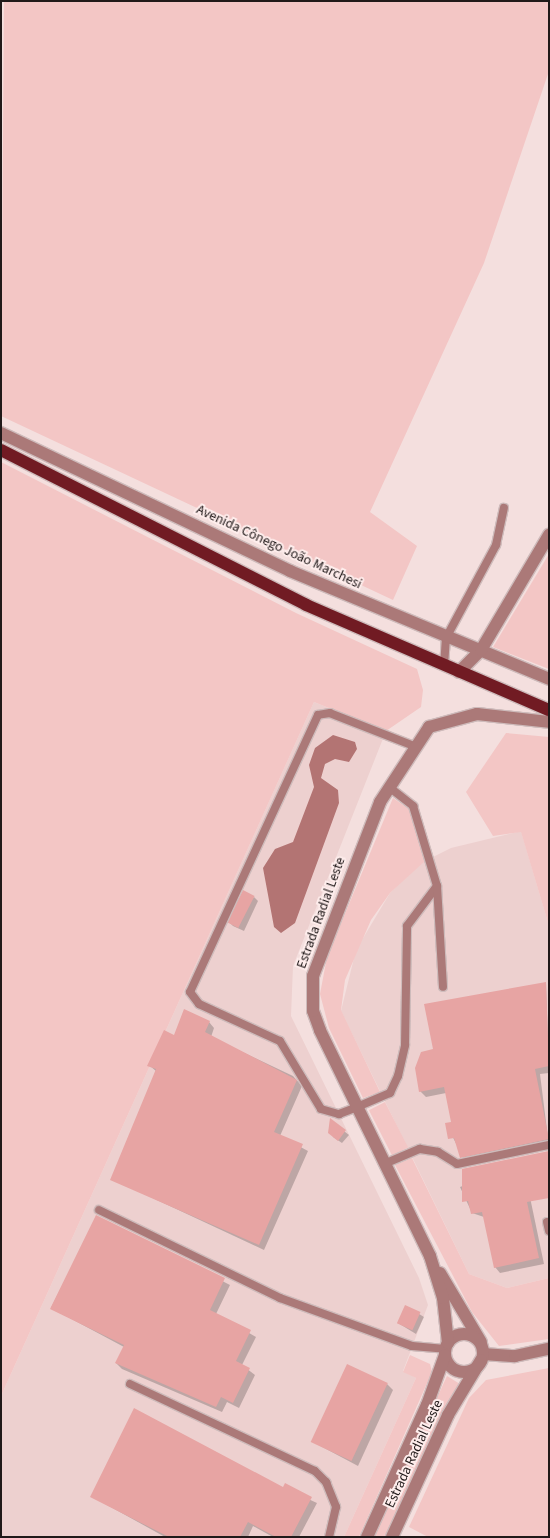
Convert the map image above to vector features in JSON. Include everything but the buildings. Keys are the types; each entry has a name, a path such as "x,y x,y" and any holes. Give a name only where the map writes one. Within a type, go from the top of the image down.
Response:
{"main road":[{"path":"1,450 306,605 549,710"}],"street":[{"name":"Avenida Cônego João Marchesi","path":"1,433 290,571 446,638 549,679"},
{"path":"459,672 480,650 549,535"},
{"name":"Estrada Radial Leste","path":"367,1537 428,1405 446,1349 443,1298 430,1256 320,1030 314,1011 313,976 389,787 414,746 429,727 461,716 549,722"},
{"path":"430,1256 482,1354"},
{"path":"457,1335 470,1335 482,1354 473,1370 461,1372 450,1366 446,1349 457,1335"},
{"path":"482,1354 515,1356 549,1349"},
{"name":"Estrada Radial Leste","path":"392,1537 448,1415 482,1354"}],"lane":[{"path":"444,666 446,638 496,545 504,508"},
{"path":"414,746 330,713 318,715 190,985 199,1004 280,1041 321,1109 339,1114 357,1107 390,1093 398,1076 405,1045 407,926 438,886"},
{"path":"389,787 413,806 438,886 443,987"},
{"path":"384,1164 420,1149 438,1152 457,1164 549,1145"},
{"path":"99,1210 280,1298 412,1346 446,1349"},
{"path":"547,1222 549,1231"},
{"path":"130,1384 315,1471 326,1482 336,1507 329,1537"}],"shaded area":[{"path":"4,1 549,1 549,71 484,263 370,512 417,546 393,600 1,416"},
{"path":"1,462 296,613 417,669 423,690 421,707 386,731 314,702 1,1396"},
{"path":"549,554 549,669 493,647"},
{"path":"314,702 386,731 293,966 291,1016 419,1278 428,1305 403,1371 416,1378 344,1537 1,1537 1,1396"},
{"path":"506,733 549,737 549,926 521,832 493,836 466,792"},
{"path":"333,735 355,742 357,749 349,762 335,759 325,764 321,778 338,790 339,803 295,923 281,933 274,927 263,868 275,849 293,842 314,787 309,765 315,748"},
{"path":"393,798 409,809 425,861 390,893 371,920 345,980 341,1010 380,1092 363,1098 329,1028 320,994 327,957"},
{"path":"521,831 549,926 549,1278 507,1288 469,1274 341,1011 356,950 390,893 421,863 451,848"},
{"path":"385,1102 408,1147 392,1156 369,1110"},
{"path":"412,1158 469,1274 507,1288 549,1278 549,1339 499,1346 472,1312 395,1165"},
{"path":"410,1355 430,1364 432,1372 359,1537 344,1537 416,1378 403,1372"},
{"path":"549,1368 549,1537 428,1537 409,1527 469,1398 486,1380"},
{"path":"447,1376 460,1384 385,1537 373,1537"}]}
